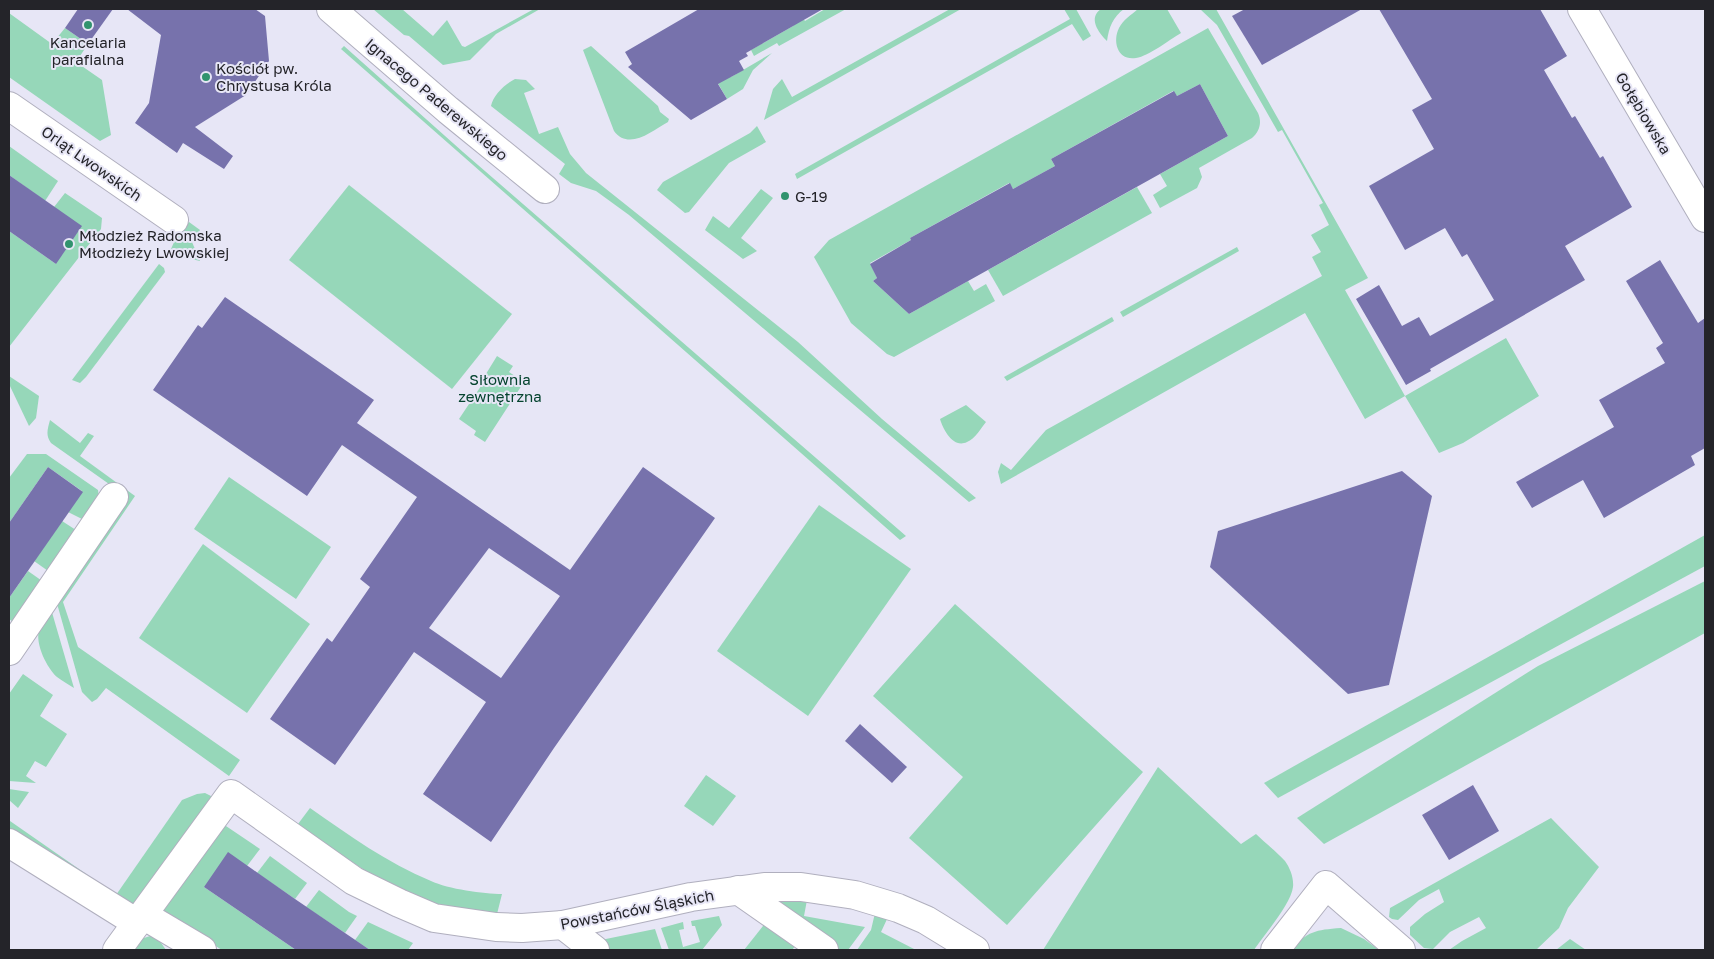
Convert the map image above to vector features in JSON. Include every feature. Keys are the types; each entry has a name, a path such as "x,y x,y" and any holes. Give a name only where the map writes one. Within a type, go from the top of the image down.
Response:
{"street":[{"name":"Ignacego Paderewskiego","path":"331,9 448,110 545,188"},
{"name":"Gołębiowska","path":"1582,9 1705,218"},
{"name":"Orląt Lwowskich","path":"9,106 174,220"},
{"path":"9,651 114,498"},
{"name":"Powstańców Śląskich","path":"140,919 231,794 354,880 399,903 434,918 467,924 521,939 563,925 583,922 672,900 764,887 801,887 855,895 898,908 926,920 975,950"},
{"path":"9,843 140,919 202,950"},
{"path":"1275,950 1326,885 1401,950"},
{"path":"738,890 824,950"},
{"path":"117,950 140,919"},
{"path":"563,925 595,950"}],"green space":[{"path":"373,9 402,9 433,36 447,20 462,46 465,47 534,9 540,9 496,34 470,60 443,65"},
{"path":"825,9 846,9 779,46 777,43 754,56 751,50 793,26 802,17 805,21"},
{"path":"950,9 961,9 764,120 773,89 782,79 792,97"},
{"path":"1064,9 1076,9 1091,36 1083,41 1072,24 797,179 795,174 1070,19"},
{"path":"1101,9 1124,9 1112,23 1107,41 1100,33 1095,21 1097,13"},
{"path":"1138,9 1167,9 1181,33 1141,57 1125,57 1118,49 1117,33 1123,22"},
{"path":"1200,9 1216,9 1368,278 1345,290 1405,396 1365,419 1305,313 1001,484 998,472 1001,463 1011,470 1046,430 1322,276 1312,257 1321,252 1311,235 1329,225 1319,205 1323,203 1282,130 1278,132 1217,25"},
{"path":"9,13 52,44 65,28 88,44 76,62 102,80 111,135 100,141 9,77"},
{"path":"1208,28 1258,113 1260,123 1257,132 1252,138 1199,168 1202,177 1197,188 1160,208 1153,195 1167,186 1160,174 1228,136 1200,84 1177,96 1173,91 1051,159 1055,166 1013,189 1009,183 910,238 911,240 870,263 877,278 873,281 909,314 968,281 974,291 986,284 995,301 894,357 887,354 851,323 814,257 829,240"},
{"path":"344,46 463,152 906,536 900,540 341,49"},
{"path":"591,46 658,106 660,112 669,119 668,122 641,137 627,139 620,137 614,131 583,50"},
{"path":"772,53 753,70 743,89 727,99 712,73 731,77"},
{"path":"515,79 526,80 535,89 524,93 539,134 558,127 570,154 586,173 798,342 882,419 976,498 969,502 629,215 596,191 571,183 559,174 565,164 491,106 500,90"},
{"path":"757,126 766,142 729,163 689,212 685,213 657,190 663,182 750,133"},
{"path":"9,146 58,181 45,201 9,175"},
{"path":"349,185 512,314 452,389 289,260"},
{"path":"1137,187 1152,213 1003,296 988,270"},
{"path":"761,189 773,198 741,238 757,251 743,259 705,230 713,216 729,228"},
{"path":"65,193 102,218 101,229 9,347 9,231 56,264 54,207"},
{"path":"189,222 200,230 192,242 200,261 183,257 171,249 175,240"},
{"path":"1237,247 1239,251 1123,317 1120,312"},
{"path":"159,264 164,268 165,272 86,377 80,383 72,380"},
{"path":"1112,317 1114,321 1007,381 1004,377"},
{"path":"1506,338 1539,396 1463,443 1439,453 1405,396"},
{"name":"Siłownia zewnętrzna","path":"497,356 513,366 509,372 524,382 485,442 474,435 476,431 459,419 483,383 481,382"},
{"path":"9,376 39,396 36,418 29,426 9,384"},
{"path":"966,405 986,422 970,441 957,443 946,433 940,419"},
{"path":"50,420 80,443 88,433 94,436 80,456 135,496 63,602 78,647 240,760 229,776 106,688 92,702 82,692 56,600 126,496 51,443 48,434"},
{"path":"27,454 46,454 98,490 100,506 88,522 68,512 82,491 48,467 9,523 9,478"},
{"path":"229,477 331,547 296,599 194,529"},
{"path":"819,505 911,569 808,716 717,651"},
{"path":"62,521 79,532 51,573 34,561"},
{"path":"1705,535 1705,566 1278,798 1264,783"},
{"path":"203,544 310,624 247,713 139,638"},
{"path":"28,571 45,583 16,624 9,619 9,598"},
{"path":"1705,581 1705,633 1324,844 1297,818 1538,666"},
{"path":"955,604 1143,772 1007,925 909,838 963,777 873,696"},
{"path":"51,609 74,688 53,673 40,649 39,630"},
{"path":"23,674 53,695 40,716 67,734 46,767 35,761 26,776 36,783 9,781 9,694"},
{"path":"1158,767 1241,844 1256,834 1285,861 1291,873 1293,887 1282,910 1254,950 1043,950"},
{"path":"706,775 736,796 713,826 684,806"},
{"path":"9,789 29,792 18,808 9,800"},
{"path":"205,793 217,799 137,909 116,895 182,800"},
{"path":"310,808 369,848 415,874 456,889 502,894 497,914 436,904 418,898 382,881 298,824"},
{"path":"1551,818 1599,867 1568,908 1559,928 1536,950 1449,950 1486,928 1479,917 1450,932 1433,949 1424,948 1410,935 1410,927 1425,914 1444,902 1439,889 1419,900 1398,920 1389,917 1390,908"},
{"path":"10,821 89,876 83,883 9,836"},
{"path":"220,822 260,849 247,866 204,887 296,950 222,950 165,915 161,904"},
{"path":"270,856 307,883 295,899 257,873"},
{"path":"319,890 357,916 345,933 306,907"},
{"path":"766,900 807,900 804,916 865,927 848,950 840,950"},
{"path":"875,913 888,917 881,932 916,950 857,950 871,930"},
{"path":"719,916 722,925 702,950 669,950 661,928 683,922 684,929 679,930 683,947 700,942 695,926 692,926 691,921"},
{"path":"767,921 798,943 792,950 744,950"},
{"path":"368,922 413,943 408,950 370,950 355,940"},
{"path":"1341,928 1364,939 1379,950 1290,950 1307,935"},
{"path":"655,929 662,950 611,950 596,941"},
{"path":"150,936 157,937 166,950 130,950 138,940"},
{"path":"1570,939 1586,950 1556,950"}],"building":[{"path":"78,9 113,9 88,44 65,28"},
{"name":"Kościół pw. Chrystusa Króla","path":"127,9 255,9 265,16 269,61 246,95 195,127 233,156 224,169 183,143 177,153 135,123 149,103 161,35"},
{"path":"699,9 823,9 746,53 748,56 739,61 744,70 718,84 727,99 691,120 628,67 632,64 625,52"},
{"path":"1245,9 1362,9 1262,65 1232,16"},
{"path":"1379,9 1540,9 1567,56 1544,70 1572,118 1575,116 1600,158 1603,156 1632,207 1565,246 1585,280 1430,369 1431,371 1406,385 1356,299 1379,285 1402,326 1419,317 1430,336 1494,300 1467,254 1462,257 1445,228 1405,250 1369,186 1434,149 1412,110 1432,99"},
{"path":"1200,84 1228,136 909,314 873,281 877,278 870,264 911,240 910,238 1010,183 1013,189 1055,166 1051,159 1174,91 1177,96"},
{"path":"9,175 82,226 56,264 9,231"},
{"path":"1660,260 1698,323 1705,318 1705,448 1691,456 1695,465 1604,518 1583,480 1532,508 1516,482 1614,427 1599,400 1665,363 1656,348 1663,343 1626,281"},
{"path":"225,297 374,400 357,423 570,570 643,467 715,518 554,748 491,842 423,794 486,702 414,652 335,765 270,719 327,638 332,642 370,587 360,579 417,497 342,445 307,496 153,390 198,325 202,328","holes":["489,548 560,596 501,678 429,628"]},
{"path":"48,467 83,492 9,598 9,523"},
{"path":"1402,471 1432,496 1389,685 1348,694 1210,567 1218,531"},
{"path":"860,724 907,767 892,783 845,741"},
{"path":"1473,785 1499,831 1449,860 1422,815"},
{"path":"228,852 370,950 296,950 204,887"}],"place":[{"name":"Kancelaria parafialna","path":"88,25"},
{"name":"Kościół pw. Chrystusa Króla","path":"206,77"},
{"name":"G-19","path":"785,196"},
{"name":"Młodzież Radomska Młodzieży Lwowskiej","path":"69,244"}]}
